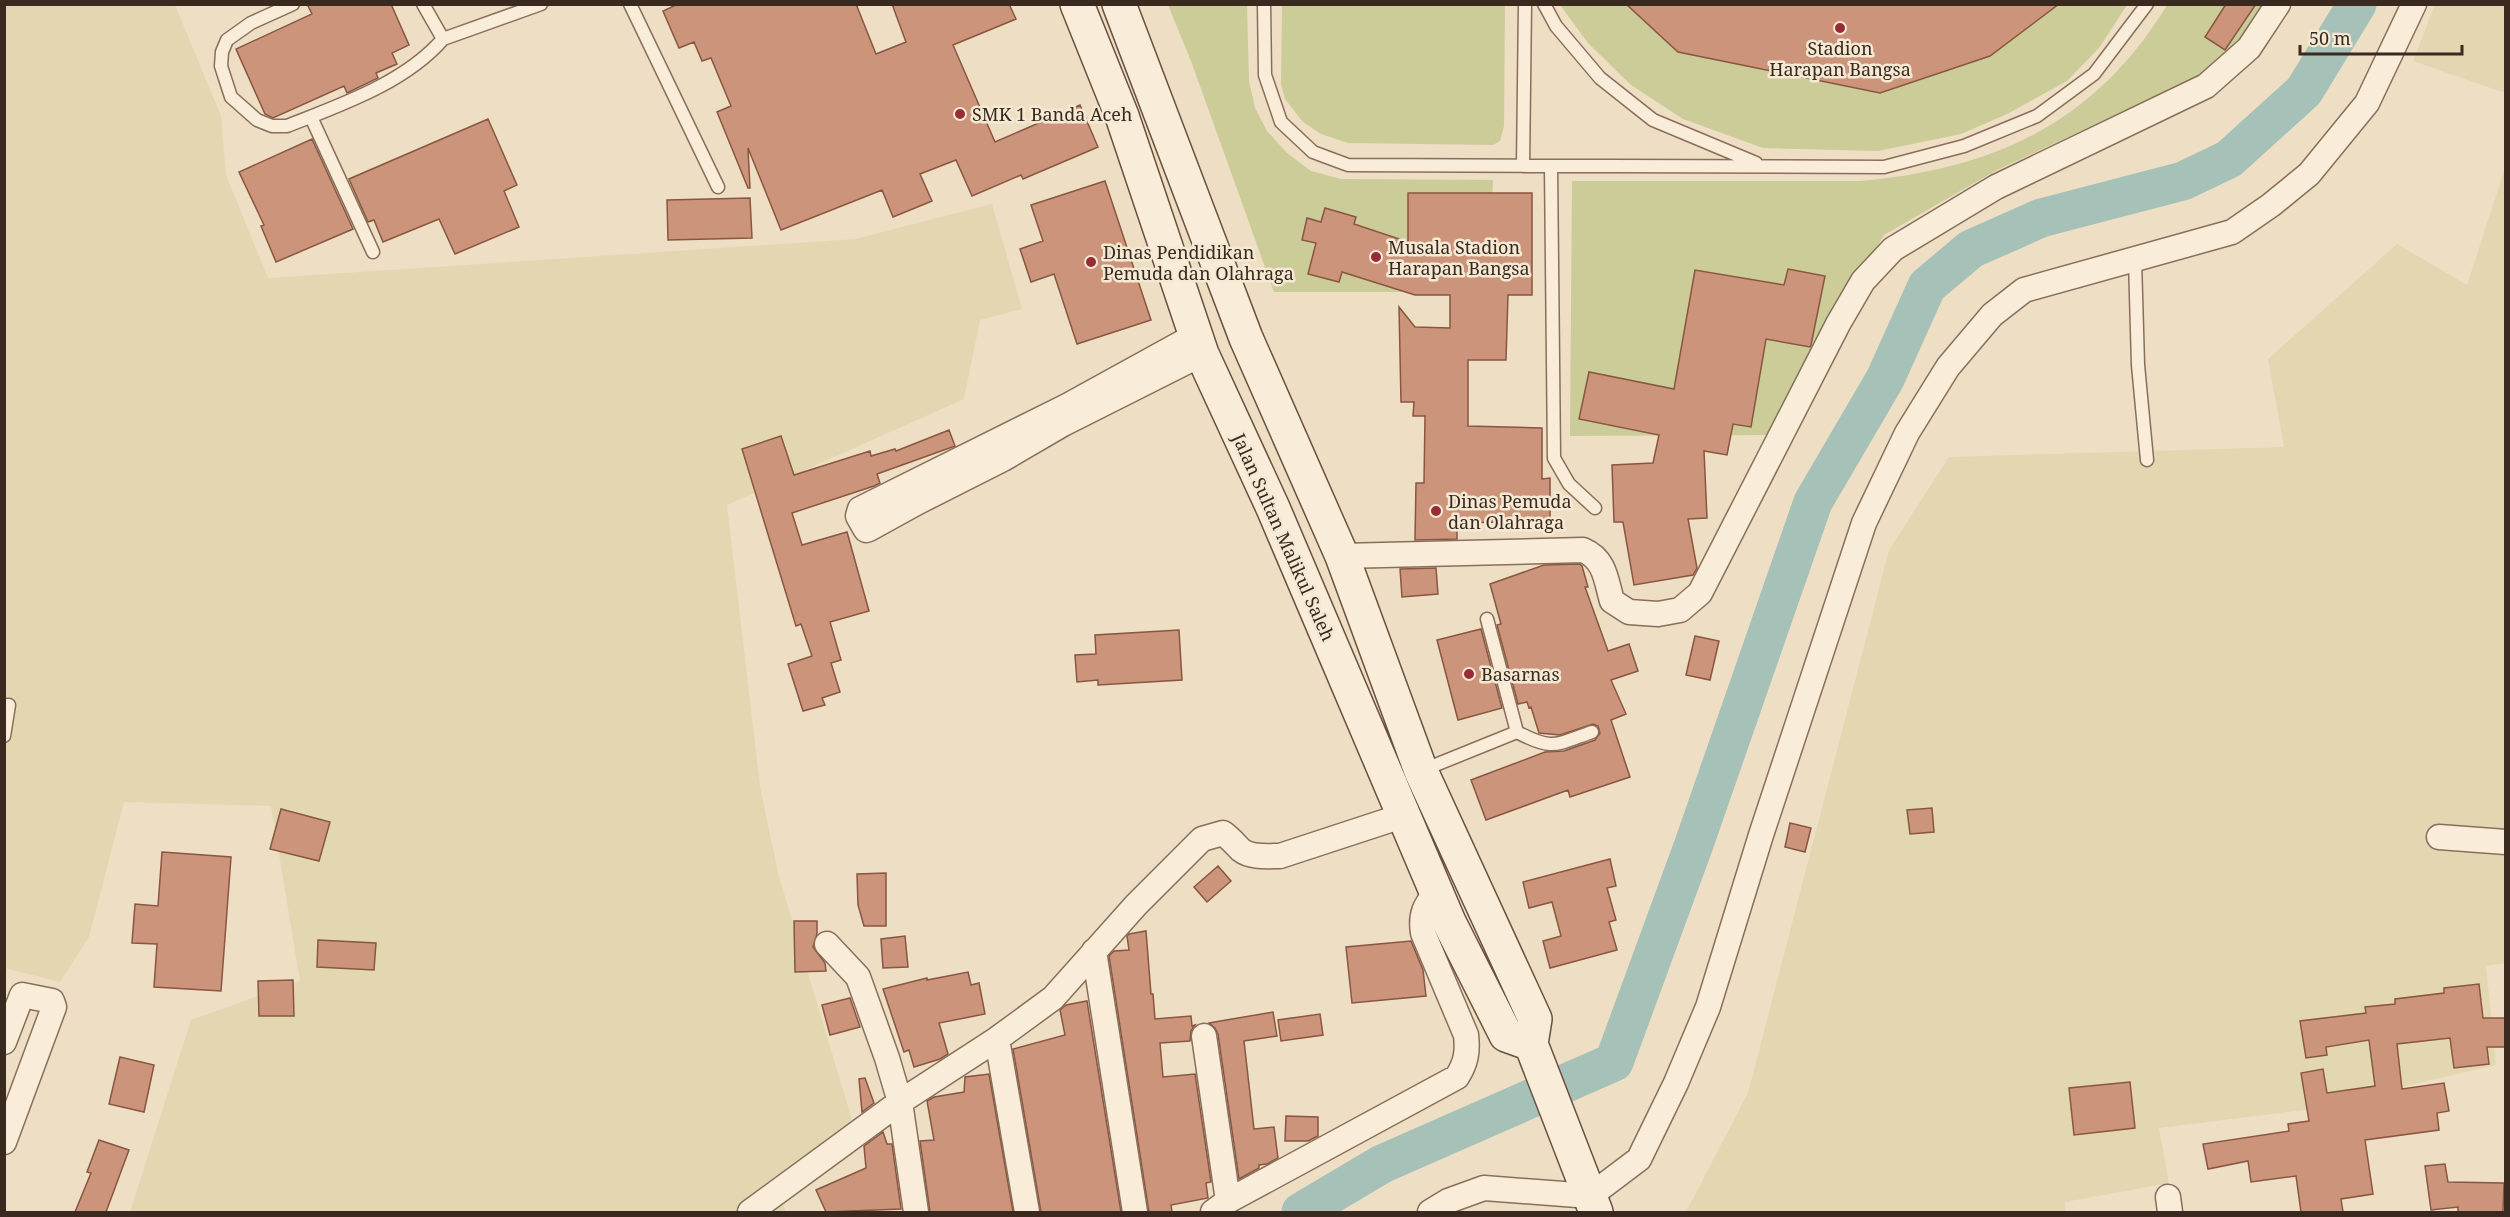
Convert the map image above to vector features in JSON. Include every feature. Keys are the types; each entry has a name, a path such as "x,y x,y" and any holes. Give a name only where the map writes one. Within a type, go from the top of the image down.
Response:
{"main road":[{"name":"Jalan Sultan Malikul Saleh","path":"1077,4 1122,116 1199,345 1273,508 1402,816 1436,892 1506,1035 1533,1051"},
{"path":"1119,4 1246,338 1342,556 1421,771 1535,1019 1533,1051 1593,1204"},
{"path":"1122,116 1156,99"},
{"path":"1273,508 1314,490"}],"street":[{"path":"1342,556 1583,550 1593,554 1602,563 1612,600 1629,612 1658,614 1680,610 1700,593 1790,414 1863,281 1893,249 1996,187 2206,86 2249,48 2278,4"},
{"path":"1430,1212 1448,1201 1484,1188 1593,1204 1639,1159 1676,1083 1708,1007 1761,835 1864,523 1907,433 1948,367 1992,315 2024,290 2232,232 2271,205 2309,174 2367,103 2414,4"},
{"path":"1199,345 1003,459 869,529 866,530 858,516 860,509 1046,416 1199,345"},
{"path":"750,1212 900,1102 997,1039 1053,998 1094,951 1203,839 1223,833 1236,842 1242,851 1259,856 1280,856 1402,816"},
{"path":"2439,837 2505,842"},
{"path":"1204,1036 1220,1207 1457,1077 1465,1064 1468,1050 1466,1035 1422,933 1423,908 1436,892"},
{"path":"827,944 858,977 900,1102 916,1212"},
{"path":"1094,951 1135,1212"},
{"path":"4,1042 18,994 52,1001 54,1007 4,1142"},
{"path":"997,1039 1027,1212"}],"lane":[{"path":"293,4 251,23 227,40 222,52 221,66 231,97 257,120 272,126 286,126 311,117 401,76 433,51 443,39 542,4"},
{"path":"423,4 443,39"},
{"path":"630,4 718,187"},
{"path":"1264,4 1265,75 1281,122 1313,152 1348,165 1884,167 1964,146 2037,116 2094,74 2147,4"},
{"path":"1523,166 1526,4"},
{"path":"1544,4 1556,26 1600,78 1653,120 1763,166"},
{"path":"311,117 373,252"},
{"path":"1551,166 1554,458 1569,484 1595,508"},
{"path":"2135,260 2138,365 2147,460"},
{"path":"1487,619 1516,732 1539,744 1547,745 1592,732"},
{"path":"4,705 9,705 4,736"},
{"path":"1421,771 1516,732"}],"shaded area":[{"path":"2435,4 2505,5 2505,93 2413,61"},
{"path":"5,5 175,5 221,116 226,175 268,278 855,239 992,204 1022,309 980,320 964,399 727,505 760,786 778,873 852,1120 778,1192 786,1212 130,1212 191,1020 300,981 271,806 124,802 89,937 60,982 5,968"},
{"path":"2505,168 2506,963 2486,966 2496,1065 2303,1110 2159,1128 2169,1183 2065,1202 2065,1212 1686,1212 1748,1093 1889,550 1949,457 2284,447 2268,359 2397,244 2467,285"}],"green space":[{"path":"1168,5 1247,5 1249,81 1255,108 1267,131 1287,153 1311,171 1341,179 1493,180 1488,292 1274,292 1191,61"},
{"path":"1282,5 1505,5 1504,126 1500,141 1493,145 1348,143 1321,134 1303,122 1285,99 1281,84"},
{"path":"1560,5 2127,5 2099,48 2067,81 2007,114 1961,134 1878,151 1763,148 1683,119 1631,85 1588,43"},
{"path":"2167,5 2266,5 2246,37 2197,77 1997,170 1884,235 1771,435 1570,436 1572,181 1861,181 1910,175 1955,165 1998,151 2038,132 2074,109 2108,80 2139,46"}],"building":[{"path":"307,4 391,4 409,45 392,53 397,64 376,73 378,78 347,93 344,86 273,118 265,114 236,49 312,14"},
{"path":"678,4 856,4 876,54 906,42 892,4 1009,4 1016,19 953,45 995,142 1080,105 1098,147 1023,179 1021,175 972,196 956,160 920,174 932,201 893,217 882,190 781,230 748,148 750,188 748,188 717,112 731,106 711,58 702,61 694,42 679,48 663,11"},
{"name":"Stadion Harapan Bangsa","path":"1626,4 2059,4 1990,56 1880,93 1678,52"},
{"path":"2226,4 2256,4 2225,50 2205,37"},
{"path":"488,119 517,185 504,191 519,227 455,254 439,219 383,242 374,220 368,222 349,179"},
{"path":"312,139 353,229 276,262 261,226 264,225 239,172"},
{"name":"Dinas Pendidikan Pemuda dan Olahraga","path":"1105,181 1151,320 1077,344 1054,274 1031,282 1020,249 1043,241 1031,205"},
{"path":"1408,193 1532,193 1532,295 1508,295 1506,360 1468,360 1468,426 1542,428 1542,479 1550,478 1550,521 1457,523 1457,539 1415,540 1416,483 1424,483 1425,416 1413,416 1414,402 1401,402 1399,307 1415,327 1450,328 1450,295 1415,295 1342,272 1339,282 1308,274 1316,243 1302,240 1307,218 1321,222 1325,208 1356,217 1354,224 1408,242"},
{"path":"750,198 752,238 668,240 667,200"},
{"path":"1788,269 1825,276 1811,345 1810,347 1766,339 1751,427 1733,424 1727,455 1704,451 1707,518 1688,519 1697,568 1693,575 1634,585 1623,522 1614,522 1612,465 1653,463 1659,435 1579,419 1589,372 1674,389 1695,270 1784,285"},
{"path":"949,430 955,446 877,474 880,483 874,486 792,513 802,545 847,532 869,611 830,622 841,660 831,663 840,692 822,698 825,705 803,711 788,664 812,656 801,624 796,626 742,449 781,436 794,475 870,451 871,456 895,449 896,451"},
{"path":"1580,564 1588,587 1585,587 1608,651 1629,644 1638,671 1611,680 1626,714 1611,720 1630,777 1570,797 1568,790 1486,820 1471,780 1545,752 1564,751 1595,740 1600,733 1598,726 1593,724 1560,735 1539,733 1531,707 1529,708 1527,702 1518,704 1497,625 1501,624 1490,584 1544,565"},
{"path":"1436,568 1438,594 1402,597 1400,569"},
{"name":"Basarnas","path":"1481,629 1502,708 1458,720 1437,640"},
{"path":"1179,630 1182,680 1098,685 1098,680 1077,682 1075,655 1096,654 1095,635"},
{"path":"1695,636 1719,641 1710,680 1686,675"},
{"path":"1932,808 1934,832 1910,834 1907,810"},
{"path":"281,809 330,822 319,861 270,849"},
{"path":"1790,823 1811,828 1805,852 1785,847"},
{"path":"162,852 231,857 221,991 154,987 157,944 132,943 135,904 158,906"},
{"path":"1610,859 1616,886 1607,888 1616,920 1609,922 1617,950 1550,968 1543,941 1561,936 1552,902 1529,908 1523,882"},
{"path":"1218,866 1231,881 1207,902 1194,887"},
{"path":"886,873 886,926 864,926 858,905 857,874"},
{"path":"794,921 817,921 817,934 813,947 825,963 826,971 795,972"},
{"path":"1146,931 1155,1019 1191,1016 1192,1026 1195,1025 1191,1031 1190,1041 1160,1043 1163,1077 1195,1074 1211,1182 1206,1183 1208,1198 1171,1205 1172,1212 1149,1212 1109,956 1114,951 1129,950 1127,936 1129,934"},
{"path":"905,936 908,967 883,968 881,939"},
{"path":"318,940 376,943 374,970 317,967"},
{"path":"1411,941 1423,970 1426,996 1352,1003 1346,947"},
{"path":"968,972 971,985 979,983 985,1014 939,1023 948,1054 940,1059 914,1067 909,1050 904,1052 883,989 927,978 927,980"},
{"path":"293,980 294,1016 259,1016 258,981"},
{"path":"2479,984 2483,1018 2505,1018 2505,1047 2487,1047 2489,1064 2454,1068 2450,1038 2397,1044 2402,1089 2444,1083 2449,1111 2437,1113 2439,1130 2365,1140 2373,1194 2341,1199 2343,1212 2301,1212 2296,1176 2251,1182 2248,1161 2208,1169 2203,1144 2289,1131 2288,1124 2309,1121 2301,1073 2323,1069 2327,1093 2375,1086 2369,1040 2326,1047 2327,1055 2306,1058 2300,1021 2366,1013 2365,1007 2395,1004 2395,999 2444,993 2444,988"},
{"path":"850,998 860,1027 830,1035 822,1005"},
{"path":"1087,1001 1121,1212 1041,1212 1013,1049 1065,1035 1060,1010 1066,1005"},
{"path":"1273,1012 1277,1036 1244,1041 1254,1129 1274,1127 1278,1158 1267,1164 1259,1165 1259,1168 1239,1179 1218,1034 1209,1023"},
{"path":"1320,1014 1323,1035 1281,1041 1278,1020"},
{"path":"120,1057 154,1065 144,1112 109,1104"},
{"path":"989,1074 1013,1212 930,1212 920,1141 934,1140 927,1101 934,1097 964,1092 965,1077"},
{"path":"865,1078 874,1103 862,1112 859,1079"},
{"path":"2130,1082 2135,1128 2074,1135 2069,1088"},
{"path":"1286,1116 1318,1117 1318,1136 1308,1141 1285,1141"},
{"path":"883,1132 887,1144 892,1144 901,1209 826,1212 816,1190 866,1168 864,1146"},
{"path":"99,1140 129,1150 106,1212 75,1212 91,1173 87,1172"},
{"path":"2445,1164 2448,1182 2504,1183 2503,1212 2458,1212 2458,1207 2431,1210 2425,1166"}],"waterway":[{"path":"1301,1212 1382,1164 1614,1062 1694,844 1813,502 1885,379 1927,286 1971,249 2041,218 2183,181 2229,159 2304,91 2357,4"}],"place":[{"name":"Stadion Harapan Bangsa","path":"1840,28"},
{"name":"SMK 1 Banda Aceh","path":"960,114"},
{"name":"Musala Stadion Harapan Bangsa","path":"1376,257"},
{"name":"Dinas Pendidikan Pemuda dan Olahraga","path":"1091,262"},
{"name":"Dinas Pemuda dan Olahraga","path":"1436,511"},
{"name":"Basarnas","path":"1469,674"}]}
